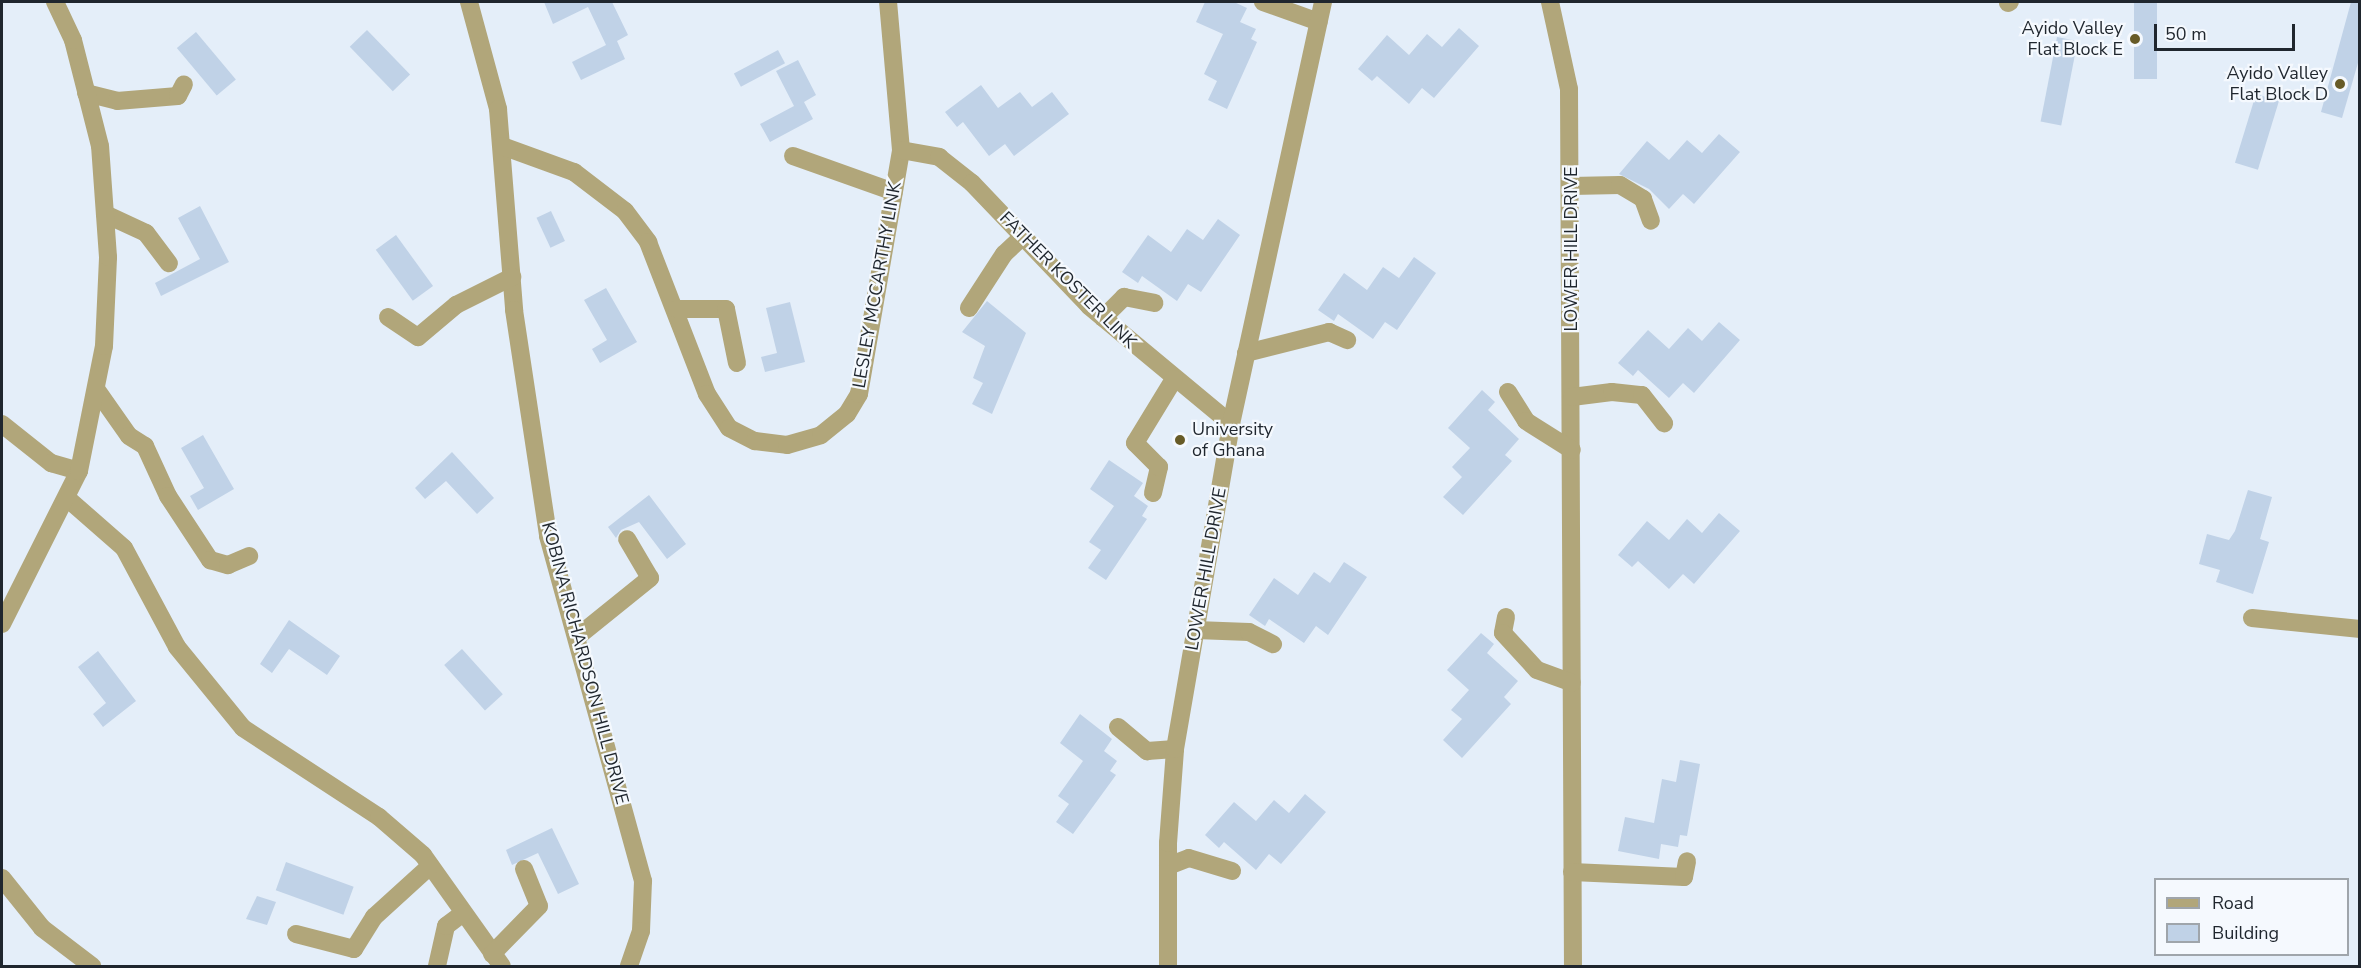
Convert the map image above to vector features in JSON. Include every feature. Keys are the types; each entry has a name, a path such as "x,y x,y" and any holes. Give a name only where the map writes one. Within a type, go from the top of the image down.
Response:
{"street":[{"path":"2,624 68,499 80,471 105,335 105,214 99,146 73,40 55,2"},
{"name":"KOBINA RICHARDSON HILL DRIVE","path":"469,2 502,146 512,277 548,536 643,881 641,931 629,966"},
{"name":"LESLEY MCCARTHY LINK","path":"502,146 574,172 604,190 648,242 677,309 707,394 729,428 755,441 787,445 821,435 847,414 859,394 901,150 888,2"},
{"path":"1263,2 1318,22"},
{"name":"LOWER HILL DRIVE","path":"1168,966 1168,866 1175,749 1231,424 1323,2"},
{"name":"LOWER HILL DRIVE","path":"1550,2 1569,89 1573,966"},
{"path":"86,93 117,101 178,96 184,84"},
{"name":"FATHER KOSTER LINK","path":"901,150 939,157 1023,236 1103,318 1231,424"},
{"path":"793,156 894,192"},
{"path":"1571,186 1620,185 1643,199 1651,221"},
{"path":"105,214 146,233 169,263"},
{"path":"969,308 1004,254 1023,236"},
{"path":"388,317 418,337 456,305 512,277"},
{"path":"1103,318 1124,297 1154,303"},
{"path":"677,309 726,309 736,363"},
{"path":"1246,353 1329,332 1347,340"},
{"path":"1153,493 1159,467 1135,443 1174,379"},
{"path":"96,389 129,436 145,446 168,496 210,560 228,565 249,556"},
{"path":"1508,392 1526,421 1572,450"},
{"path":"1572,397 1612,392 1642,395 1664,423"},
{"path":"2,424 51,463 80,471"},
{"path":"68,499 124,548 177,647 243,728 379,817 430,866 497,960 539,906 524,869"},
{"path":"577,637 650,578 627,539"},
{"path":"1506,617 1503,633 1537,670 1572,683"},
{"path":"2252,618 2360,629"},
{"path":"1196,630 1250,632 1273,644"},
{"path":"1118,727 1147,751 1175,749"},
{"path":"1168,866 1189,858 1232,871"},
{"path":"1572,872 1684,877 1687,861"},
{"path":"296,934 354,949 374,918 430,866"},
{"path":"2,878 42,928 92,966"},
{"path":"437,966 446,926 463,913"}],"shaded area":[{"name":"University of Ghana","path":"2,2 2359,2 2359,966 2,966"}],"building":[{"path":"544,2 612,2 628,35 617,41 625,59 581,80 572,62 606,45 588,7 553,24"},
{"path":"1205,2 1234,2 1247,8 1240,22 1256,29 1251,39 1257,42 1227,109 1208,100 1217,81 1204,74 1223,34 1196,22"},
{"path":"2134,2 2157,2 2157,79 2134,79"},
{"name":"Ayido Valley Flat Block D","path":"2351,2 2360,2 2360,56 2342,118 2321,112"},
{"path":"1459,28 1479,46 1434,98 1422,88 1409,104 1377,76 1372,81 1358,69 1387,35 1409,55 1427,34 1442,47"},
{"path":"367,30 410,75 393,91 350,47"},
{"path":"196,32 236,79 217,96 177,48"},
{"path":"2057,37 2078,41 2061,125 2041,121"},
{"path":"778,50 785,63 741,87 734,73"},
{"path":"798,60 816,95 804,102 813,119 770,142 760,124 794,106 776,71"},
{"path":"981,85 998,108 1020,92 1032,107 1052,92 1069,114 1014,156 1005,144 989,156 963,122 957,127 945,112"},
{"path":"2256,94 2279,101 2258,170 2235,163"},
{"path":"1719,134 1740,152 1694,204 1683,194 1669,209 1649,189 1619,174 1647,141 1669,160 1687,140 1702,153"},
{"path":"200,206 229,262 161,296 155,283 200,259 178,218"},
{"path":"551,211 565,241 550,248 536,218"},
{"path":"1218,219 1240,235 1201,292 1188,284 1177,301 1142,276 1138,283 1122,272 1148,235 1171,252 1187,229 1203,240"},
{"path":"396,235 433,286 413,301 376,250"},
{"path":"1414,257 1436,273 1397,330 1385,322 1373,339 1338,314 1334,321 1318,310 1344,273 1367,290 1383,267 1399,278"},
{"path":"606,288 637,342 600,363 592,349 607,340 584,300"},
{"path":"987,301 1026,333 992,414 972,404 983,383 973,378 985,346 962,332"},
{"path":"790,302 805,362 765,372 761,357 777,353 766,308"},
{"path":"1719,322 1740,340 1694,393 1683,383 1669,398 1638,370 1633,376 1618,363 1648,330 1669,349 1688,328 1702,341"},
{"path":"1482,390 1495,402 1488,410 1519,439 1505,455 1512,461 1463,515 1443,497 1462,477 1452,467 1470,448 1448,428"},
{"path":"203,435 234,489 198,510 190,496 204,488 181,448"},
{"path":"452,452 494,498 477,514 446,481 425,499 415,488"},
{"path":"1109,460 1143,483 1134,496 1148,506 1142,516 1147,519 1106,580 1088,568 1101,550 1089,542 1114,506 1090,489"},
{"path":"2248,490 2272,497 2260,539 2269,542 2253,594 2216,582 2220,570 2199,564 2207,534 2229,540 2235,531"},
{"path":"649,495 686,544 667,559 639,522 621,530 616,538 608,527"},
{"path":"1719,513 1740,531 1694,584 1683,574 1669,589 1638,561 1632,567 1618,555 1647,521 1669,540 1687,519 1702,533"},
{"path":"1344,562 1367,577 1328,635 1316,626 1304,643 1269,619 1265,626 1249,615 1274,578 1298,595 1314,572 1330,583"},
{"path":"289,620 340,656 327,675 289,649 272,673 260,664"},
{"path":"1481,633 1494,644 1487,653 1518,681 1504,697 1511,704 1462,758 1443,740 1462,719 1451,710 1469,690 1447,670"},
{"path":"462,649 503,694 485,710 444,665"},
{"path":"98,651 136,701 103,727 93,714 106,703 78,667"},
{"path":"1080,714 1112,739 1104,751 1117,761 1110,771 1116,775 1073,834 1056,822 1069,804 1058,796 1083,761 1060,743"},
{"path":"1680,760 1700,764 1687,836 1680,835 1678,847 1661,844 1659,859 1618,851 1625,817 1654,823 1662,779 1676,782"},
{"path":"1305,794 1326,812 1281,864 1269,854 1256,870 1224,842 1219,848 1205,835 1234,802 1256,821 1274,800 1289,813"},
{"path":"552,828 579,884 558,894 538,853 512,865 506,850"},
{"path":"286,862 354,887 343,915 276,890"},
{"path":"257,896 276,902 267,925 246,919"}],"place":[{"name":"Ayido Valley Flat Block E","path":"2135,39"},
{"name":"Ayido Valley Flat Block D","path":"2340,84"},
{"name":"University of Ghana","path":"1180,440"}]}
